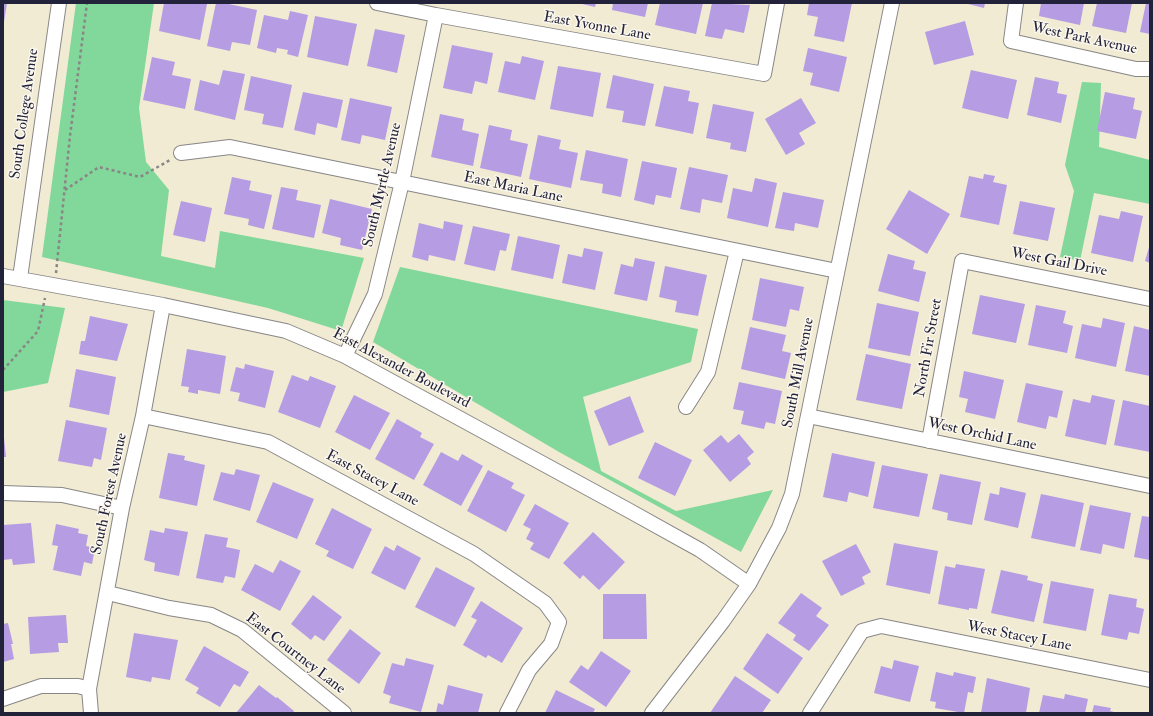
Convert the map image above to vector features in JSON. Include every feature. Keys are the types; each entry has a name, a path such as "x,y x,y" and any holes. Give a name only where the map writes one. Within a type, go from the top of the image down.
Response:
{"street":[{"name":"South College Avenue","path":"20,278 59,3"},
{"name":"East Yvonne Lane","path":"377,3 764,74 777,3"},
{"name":"South Mill Avenue","path":"652,713 723,622 749,584 779,528 792,494 892,3"},
{"name":"West Park Avenue","path":"1016,3 1010,41 1136,69 1150,69"},
{"name":"South Myrtle Avenue","path":"345,356 375,294 402,182 436,15"},
{"name":"East Maria Lane","path":"181,153 230,147 837,271"},
{"path":"686,407 708,372 737,251"},
{"name":"West Gail Drive","path":"962,262 1150,299"},
{"name":"North Fir Street","path":"929,441 962,262"},
{"name":"East Alexander Boulevard","path":"3,276 163,305 286,331 345,356 700,550 749,584"},
{"name":"South Forest Avenue","path":"92,713 89,689 108,593 122,508 144,416 163,305"},
{"name":"East Stacey Lane","path":"144,416 268,442 474,554 545,603 559,622 551,644 529,670 507,713"},
{"name":"West Orchid Lane","path":"808,416 1150,486"},
{"path":"3,493 62,495 122,508"},
{"name":"East Courtney Lane","path":"108,593 169,608 211,615 242,630 344,713"},
{"name":"West Stacey Lane","path":"810,713 862,631 881,626 1150,680"},
{"path":"3,699 41,686 78,686 89,689"}],"path":[{"path":"3,370 38,331 51,284 87,3"},
{"path":"64,190 99,167 140,177 181,153"}],"green space":[{"path":"76,3 154,3 139,108 146,162 169,190 161,256 215,268 220,231 364,258 341,331 268,308 42,257"},
{"path":"1082,82 1101,83 1099,147 1150,160 1150,204 1094,193 1080,261 1060,257 1074,191 1065,165"},
{"path":"400,267 698,329 691,362 583,397 601,471 676,511 773,490 741,552 559,452 373,342"},
{"path":"3,300 65,308 48,383 3,392"}],"building":[{"path":"3,3 7,3 4,22 3,22"},
{"path":"164,3 207,4 200,40 159,31"},
{"path":"216,3 224,3 257,10 250,45 232,42 230,51 207,46"},
{"path":"578,3 596,3 595,7"},
{"path":"613,3 648,3 645,17 612,10"},
{"path":"660,3 703,3 696,34 655,25"},
{"path":"712,3 750,5 744,33 725,29 722,39 705,36"},
{"path":"809,3 852,3 844,42 814,36 818,17 807,15"},
{"path":"964,3 985,3 984,8"},
{"path":"1041,3 1084,3 1080,25 1039,16"},
{"path":"1097,3 1132,3 1126,33 1092,26"},
{"path":"1146,3 1150,3 1150,34 1140,32"},
{"path":"290,11 308,15 298,57 287,54 288,50 277,48 276,53 257,48 264,15 288,20"},
{"path":"315,16 357,24 348,66 307,57"},
{"path":"965,21 974,55 934,65 925,32"},
{"path":"375,29 405,35 397,73 367,66"},
{"path":"452,45 493,53 487,84 475,81 472,94 443,88"},
{"path":"808,48 847,57 839,92 810,85 813,73 803,71"},
{"path":"522,56 544,61 535,100 498,92 505,61 520,64"},
{"path":"152,57 175,62 172,75 191,79 185,109 143,100"},
{"path":"558,66 601,73 593,117 550,109"},
{"path":"223,70 245,74 235,120 194,110 200,80 219,85"},
{"path":"971,70 1017,80 1008,119 962,108"},
{"path":"613,75 654,84 645,126 622,122 624,111 606,108"},
{"path":"251,76 292,85 283,128 262,124 264,114 244,110"},
{"path":"1035,77 1059,82 1057,93 1067,95 1061,123 1027,115"},
{"path":"664,86 690,91 688,101 699,103 693,134 655,126"},
{"path":"303,92 343,100 337,128 317,123 315,135 294,130"},
{"path":"1105,92 1135,98 1133,109 1142,111 1136,139 1097,131"},
{"path":"350,98 392,107 385,140 362,135 360,144 341,140"},
{"path":"801,98 816,123 799,133 805,144 786,155 765,119"},
{"path":"713,104 754,112 746,152 730,149 731,143 706,138"},
{"path":"440,114 464,119 462,130 479,134 473,166 431,157"},
{"path":"489,125 512,130 510,140 528,144 521,177 480,168"},
{"path":"538,135 561,140 559,149 578,153 571,188 529,179"},
{"path":"586,150 628,159 621,197 602,193 603,184 580,180"},
{"path":"642,161 677,168 671,198 656,195 654,205 634,200"},
{"path":"689,167 728,175 722,203 702,199 700,213 680,209"},
{"path":"984,174 995,176 993,182 1007,185 999,225 960,217 969,176 983,179"},
{"path":"232,177 251,181 249,190 272,195 264,229 248,225 249,219 224,214"},
{"path":"755,178 777,183 768,227 727,218 733,188 752,192"},
{"path":"281,187 298,190 296,200 321,205 314,238 272,229"},
{"path":"909,190 950,214 927,254 886,229"},
{"path":"783,192 824,200 818,228 795,223 794,231 775,228"},
{"path":"330,199 372,209 362,250 340,245 341,238 322,233"},
{"path":"181,201 212,208 205,242 173,235"},
{"path":"1020,201 1055,208 1048,241 1013,234"},
{"path":"1121,211 1143,216 1133,262 1091,253 1099,215 1119,219"},
{"path":"444,221 463,225 455,261 429,255 428,261 412,257 419,223 443,229"},
{"path":"473,226 510,234 506,251 500,250 495,271 464,264"},
{"path":"518,236 560,245 553,279 511,270"},
{"path":"1150,244 1150,263 1145,261"},
{"path":"584,248 603,252 595,290 562,283 568,254 582,257"},
{"path":"888,254 915,261 913,269 926,272 919,302 878,291"},
{"path":"635,258 655,262 647,301 614,294 621,264 633,267"},
{"path":"665,266 707,275 698,316 675,312 677,301 659,297"},
{"path":"760,278 804,287 799,311 790,309 786,327 752,320"},
{"path":"980,295 1025,304 1016,343 972,334"},
{"path":"877,303 919,312 910,356 868,348"},
{"path":"1036,305 1066,311 1063,323 1073,326 1067,353 1028,345"},
{"path":"90,316 128,324 117,361 79,354 81,341 85,341"},
{"path":"1103,318 1125,323 1116,367 1075,358 1082,324 1101,328"},
{"path":"1134,326 1150,330 1150,376 1125,371"},
{"path":"750,327 786,335 782,351 791,353 785,379 741,369"},
{"path":"187,349 226,356 220,394 198,390 198,394 188,392 189,387 181,386"},
{"path":"866,354 911,364 902,409 856,400"},
{"path":"245,364 274,371 265,408 238,401 240,393 230,391 236,367 244,369"},
{"path":"76,369 116,377 109,415 69,407"},
{"path":"964,371 1004,380 995,419 965,412 968,399 959,397"},
{"path":"292,375 308,381 310,376 336,386 320,428 278,412"},
{"path":"739,382 782,391 775,424 766,422 764,429 741,424 744,411 733,409"},
{"path":"1026,383 1063,391 1057,418 1049,416 1046,429 1017,422"},
{"path":"354,395 390,413 370,450 335,432"},
{"path":"1092,395 1115,400 1106,445 1065,436 1073,399 1090,403"},
{"path":"630,396 644,432 609,446 594,411"},
{"path":"1123,400 1150,406 1150,452 1114,445"},
{"path":"397,419 422,433 420,437 434,444 414,480 375,459"},
{"path":"66,420 107,428 101,460 94,458 92,467 58,461"},
{"path":"3,428 6,457 3,457"},
{"path":"739,434 754,452 747,458 751,464 730,482 703,450 721,435 728,443"},
{"path":"655,442 692,460 675,496 638,478"},
{"path":"441,452 458,461 462,454 483,466 461,506 423,485"},
{"path":"168,453 185,456 184,460 205,465 197,506 159,498"},
{"path":"832,453 875,462 868,497 849,492 847,502 823,497"},
{"path":"882,465 928,474 919,517 873,508"},
{"path":"236,469 260,475 250,511 213,500 221,472 234,475"},
{"path":"488,470 514,483 511,488 525,495 506,532 467,511"},
{"path":"940,474 981,482 972,525 947,520 948,513 932,509"},
{"path":"273,482 314,499 297,539 256,522"},
{"path":"1000,487 1026,493 1018,528 984,520 990,493 999,495"},
{"path":"1041,494 1084,503 1075,547 1031,538"},
{"path":"535,504 569,523 549,559 530,549 534,543 526,539 531,529 523,525"},
{"path":"1090,505 1131,513 1124,549 1103,544 1101,554 1080,550"},
{"path":"332,508 372,529 353,569 326,556 329,551 315,544"},
{"path":"1142,516 1150,517 1150,560 1134,557"},
{"path":"31,523 35,563 13,565 12,559 3,560 3,525"},
{"path":"56,524 79,529 78,533 88,535 86,546 95,548 92,564 84,562 81,576 53,570 58,546 52,545"},
{"path":"165,528 188,532 179,576 154,571 155,563 144,560 150,530 164,533"},
{"path":"593,532 625,562 599,590 583,575 580,579 563,563"},
{"path":"205,534 228,538 226,547 240,550 235,578 225,576 223,583 196,578"},
{"path":"894,543 938,551 930,594 886,585"},
{"path":"856,544 871,572 862,577 865,584 841,596 822,561"},
{"path":"397,545 421,558 405,590 371,573 385,546 394,551"},
{"path":"280,560 301,571 280,611 241,590 255,564 273,573"},
{"path":"956,564 985,569 977,609 969,608 969,610 938,604 945,566 955,568"},
{"path":"436,567 475,588 455,627 415,607"},
{"path":"1001,570 1028,576 1027,580 1043,584 1034,622 991,613"},
{"path":"1051,581 1094,589 1086,631 1043,623"},
{"path":"801,593 822,608 816,616 829,625 809,651 793,640 796,635 778,623"},
{"path":"603,594 646,594 647,639 603,639"},
{"path":"1109,594 1137,599 1136,607 1144,609 1139,634 1129,632 1127,640 1101,635"},
{"path":"313,595 342,617 324,641 315,635 311,640 291,624"},
{"path":"481,601 523,628 502,663 488,655 486,658 463,645 477,620 471,617"},
{"path":"66,615 68,643 58,643 59,652 30,654 28,617"},
{"path":"8,623 13,644 11,644 14,659 3,662 3,624"},
{"path":"350,629 381,653 359,684 327,660"},
{"path":"134,633 178,640 170,680 152,677 151,682 126,677"},
{"path":"767,633 803,658 778,694 743,669"},
{"path":"204,646 249,672 240,687 234,684 220,707 196,693 199,688 185,680"},
{"path":"601,651 631,671 606,707 569,682 581,665 588,670"},
{"path":"406,658 434,665 421,712 389,703 391,696 383,693 392,663 404,666"},
{"path":"894,660 919,666 910,702 874,693 881,666 892,669"},
{"path":"936,672 953,676 954,672 976,677 973,693 968,692 964,713 935,708 936,702 930,701"},
{"path":"735,676 771,700 762,713 710,713"},
{"path":"987,678 1030,688 1026,713 981,713"},
{"path":"259,685 294,711 293,713 236,713"},
{"path":"448,685 483,694 478,713 436,713 438,703 443,705"},
{"path":"556,690 595,709 593,713 545,713"},
{"path":"1065,694 1088,699 1085,713 1039,713 1043,695 1064,699"},
{"path":"1094,705 1111,708 1110,711 1118,713 1092,713"}]}
